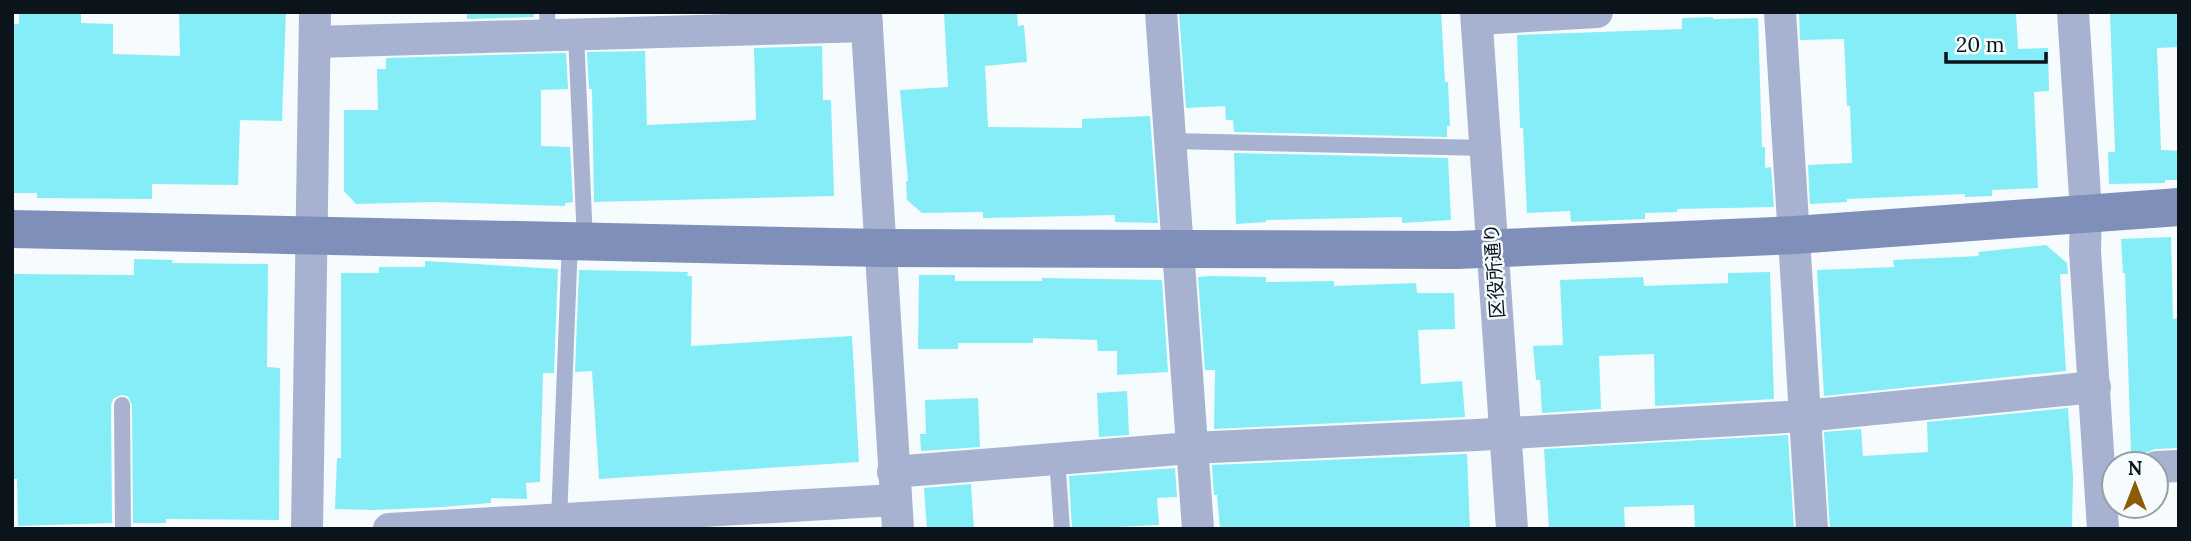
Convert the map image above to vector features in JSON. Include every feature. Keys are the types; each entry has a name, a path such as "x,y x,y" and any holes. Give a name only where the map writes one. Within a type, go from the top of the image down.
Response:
{"street":[{"path":"1161,12 1198,529"},
{"path":"1477,15 1597,12"},
{"path":"1780,12 1812,529"},
{"path":"2073,12 2086,212 2085,251 2095,387 2103,450"},
{"name":"区役所通り","path":"1477,15 1512,529"},
{"path":"307,529 315,27 557,27 866,19 895,500"},
{"path":"12,229 880,247 1492,249 1795,235 2179,207"},
{"path":"389,529 511,525 895,500 1057,458 1191,448 1804,415 2095,387"}],"lane":[{"path":"557,27 578,242 559,520"},
{"path":"1171,142 1486,148"},
{"path":"122,405 123,529"},
{"path":"1057,458 1062,529"}],"building":[{"path":"19,12 81,12 81,23 113,24 113,54 180,56 179,12 286,12 282,121 240,120 238,185 152,184 152,199 37,198 37,193 12,193 13,24 19,24"},
{"path":"467,12 533,12 534,17 467,19"},
{"path":"944,12 1017,12 1018,26 1024,25 1027,62 985,66 988,127 1082,128 1082,119 1150,116 1158,223 1115,222 1115,215 983,218 983,212 922,213 907,200 908,181 900,90 948,87"},
{"path":"1179,12 1441,12 1445,82 1448,82 1450,126 1447,126 1447,137 1234,132 1233,120 1226,120 1225,106 1186,108"},
{"path":"2016,12 2018,49 2048,48 2049,91 2034,92 2038,188 1992,190 1992,196 1965,197 1965,194 1847,199 1847,202 1810,204 1808,165 1852,163 1850,106 1847,106 1844,39 1800,40 1799,14"},
{"path":"2110,12 2179,12 2179,47 2157,48 2161,150 2179,151 2179,180 2165,180 2165,183 2109,184 2108,152 2115,152"},
{"path":"1682,18 1758,18 1762,147 1765,147 1765,168 1771,167 1774,207 1677,209 1677,212 1645,213 1645,219 1571,222 1570,211 1527,213 1523,128 1520,128 1517,35 1682,29"},
{"path":"822,46 823,100 831,100 834,196 594,202 592,89 589,89 587,52 645,51 647,125 756,120 754,48"},
{"path":"566,53 568,89 541,90 541,146 570,147 573,202 565,203 565,206 433,202 356,204 344,191 344,110 378,110 377,69 386,69 386,58"},
{"path":"1234,153 1448,158 1451,220 1402,223 1402,217 1266,220 1236,224"},
{"path":"2171,237 2173,319 2179,318 2179,448 2131,450 2125,273 2121,239"},
{"path":"2046,245 2067,263 2068,274 2060,274 2066,371 1824,396 1817,270 1894,267 1893,260 1979,256 1978,252"},
{"path":"134,259 173,260 172,263 268,264 267,367 280,368 279,520 166,519 166,523 133,523 132,405 128,396 121,395 113,399 111,405 112,523 18,526 17,479 12,479 12,274 134,275"},
{"path":"425,261 558,269 554,373 543,373 540,482 526,483 527,499 491,498 491,503 442,507 335,509 337,458 341,458 341,273 379,273 379,267 425,267"},
{"path":"579,270 688,272 687,276 692,276 691,346 852,336 859,462 599,479 592,371 575,372"},
{"path":"1770,272 1774,399 1655,406 1654,354 1599,356 1601,409 1542,413 1540,380 1536,380 1533,346 1563,345 1560,280 1643,277 1644,286 1728,283 1728,273"},
{"path":"919,275 955,275 955,281 1042,281 1042,278 1162,280 1168,372 1117,375 1117,351 1098,351 1097,340 1033,338 1033,343 958,343 958,349 918,349"},
{"path":"1198,277 1266,277 1266,282 1334,281 1334,286 1416,283 1417,293 1454,293 1455,329 1418,330 1421,384 1462,381 1465,417 1214,429 1215,370 1205,370"},
{"path":"1127,391 1129,435 1099,437 1097,393"},
{"path":"978,398 980,447 921,451 920,434 926,434 925,400"},
{"path":"2068,408 2073,478 2072,529 1830,529 1824,432 1861,429 1863,456 1928,452 1927,422"},
{"path":"1788,435 1794,529 1695,529 1694,505 1624,507 1625,529 1549,529 1544,449"},
{"path":"1467,454 1470,529 1220,529 1212,465"},
{"path":"1175,468 1177,497 1157,498 1159,525 1072,529 1069,476"},
{"path":"971,484 974,529 927,529 924,488"}]}
